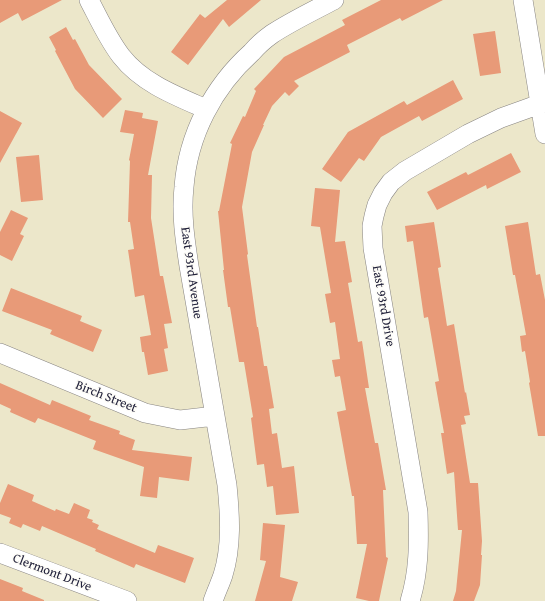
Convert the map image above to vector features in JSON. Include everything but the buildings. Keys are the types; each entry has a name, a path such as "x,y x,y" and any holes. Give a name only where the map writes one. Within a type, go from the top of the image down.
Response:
{"street":[{"path":"89,0 107,35 122,56 133,68 155,85 206,109"},
{"name":"East 93rd Avenue","path":"213,601 223,574 228,551 230,530 227,486 184,233 183,211 185,172 193,141 206,109 223,83 240,63 272,34 334,0"},
{"path":"523,0 545,134"},
{"name":"East 93rd Drive","path":"410,601 418,567 418,512 373,248 372,226 374,216 383,194 391,182 404,171 468,134 501,118 540,104"},
{"name":"Birch Street","path":"0,353 145,413 180,420 215,416"},
{"name":"Clermont Drive","path":"0,553 127,601"}]}
